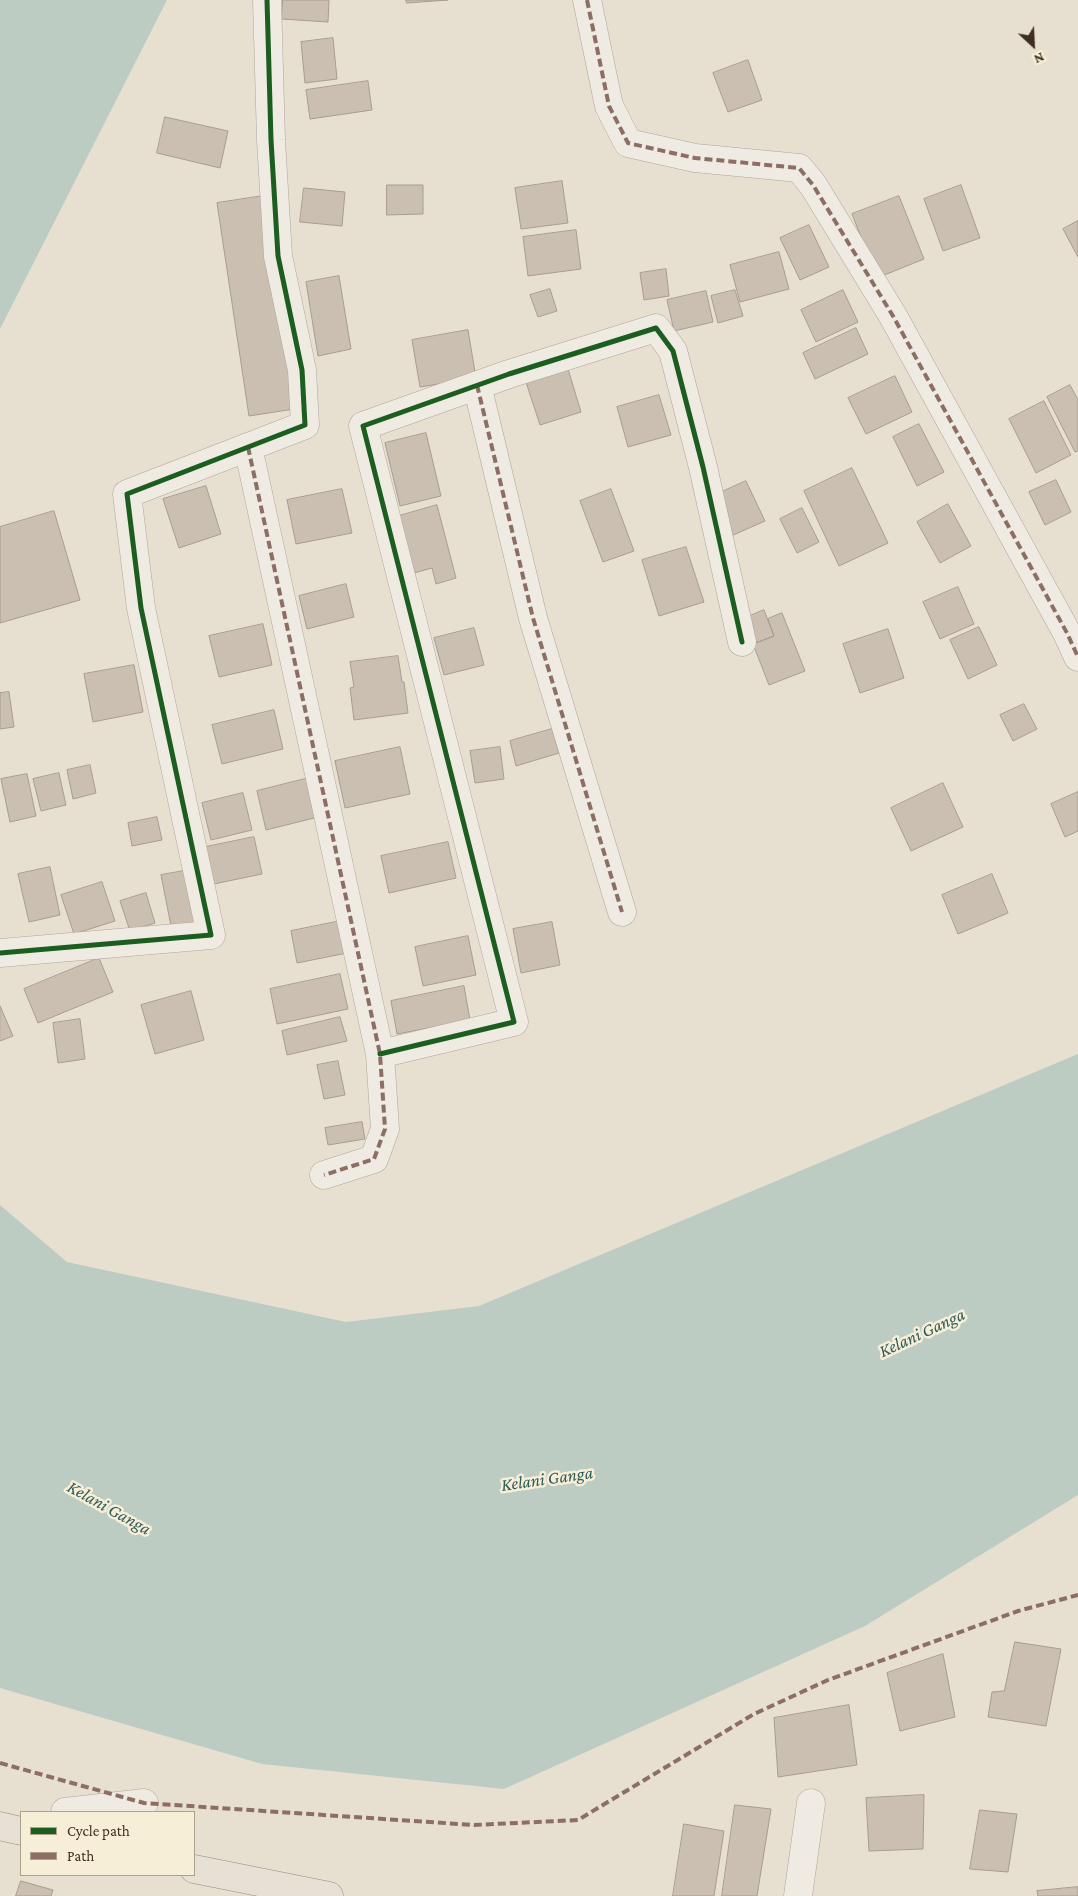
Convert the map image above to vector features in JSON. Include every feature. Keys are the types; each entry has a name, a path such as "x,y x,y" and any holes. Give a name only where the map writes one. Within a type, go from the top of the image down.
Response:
{"main road":[{"path":"0,1826 20,1831"},
{"path":"195,1869 329,1896"}],"street":[{"path":"0,953 212,936 141,608 127,494 305,425 302,370 278,256 271,140 267,0"},
{"path":"587,0 609,106 628,143 695,158 799,168 813,185 893,316 1063,624 1078,657"},
{"path":"380,1054 514,1022 363,426 477,386 656,328 673,351 703,468 742,642"},
{"path":"477,386 533,618 622,912"},
{"path":"248,447 380,1054 385,1129 374,1159 324,1175"},
{"path":"74,1811 144,1803"},
{"path":"798,1896 811,1803"},
{"path":"0,1820 20,1817"}],"water":[{"path":"0,0 167,0 0,329"},
{"name":"Kelani Ganga","path":"1078,1054 1078,1495 865,1626 504,1789 262,1764 0,1688 0,1205 67,1262 346,1322 479,1306"}],"building":[{"path":"283,0 329,0 328,22 282,19"},
{"path":"406,0 448,0 407,3"},
{"path":"333,38 337,79 305,83 301,42"},
{"path":"748,60 762,100 728,112 713,73"},
{"path":"368,81 372,110 310,119 306,90"},
{"path":"165,117 228,131 220,168 157,153"},
{"path":"562,181 568,223 521,229 515,188"},
{"path":"387,185 423,185 423,214 387,215"},
{"path":"961,185 980,238 943,251 924,199"},
{"path":"304,188 345,192 342,226 300,222"},
{"path":"263,196 294,409 249,416 217,203"},
{"path":"899,196 924,259 877,278 852,214"},
{"path":"1078,221 1078,257 1063,229"},
{"path":"809,225 829,267 800,280 780,238"},
{"path":"576,230 581,269 528,276 523,237"},
{"path":"779,252 789,289 740,302 730,265"},
{"path":"666,269 669,296 644,300 640,273"},
{"path":"339,276 351,349 318,356 306,282"},
{"path":"550,289 557,311 538,317 530,295"},
{"path":"735,290 743,316 718,323 711,296"},
{"path":"843,290 858,322 816,342 801,310"},
{"path":"706,291 713,322 674,331 667,300"},
{"path":"856,328 868,354 815,379 803,353"},
{"path":"468,330 476,378 420,387 412,340"},
{"path":"565,359 581,412 540,425 523,373"},
{"path":"895,376 912,412 866,434 848,398"},
{"path":"1070,385 1078,400 1078,451 1075,452 1047,397"},
{"path":"659,395 671,435 628,447 617,407"},
{"path":"1044,401 1071,455 1036,473 1009,419"},
{"path":"919,424 944,472 917,486 893,437"},
{"path":"426,433 441,496 400,506 385,443"},
{"path":"852,468 888,543 839,566 804,491"},
{"path":"1056,480 1071,512 1045,525 1029,492"},
{"path":"746,481 765,521 731,536 713,496"},
{"path":"206,486 221,534 179,548 163,499"},
{"path":"342,489 352,533 296,544 287,500"},
{"path":"611,489 634,551 603,562 580,501"},
{"path":"948,504 971,546 940,563 917,522"},
{"path":"437,505 456,578 436,584 432,568 414,573 399,516"},
{"path":"802,508 819,542 797,553 780,519"},
{"path":"54,511 80,600 0,623 0,527"},
{"path":"686,547 704,602 659,616 642,560"},
{"path":"346,584 354,617 307,629 299,596"},
{"path":"958,587 974,624 940,639 923,602"},
{"path":"764,610 774,636 753,644 743,619"},
{"path":"782,613 805,671 769,685 753,644 774,636 768,619"},
{"path":"263,624 272,665 219,677 209,636"},
{"path":"979,627 997,665 968,679 950,640"},
{"path":"474,628 484,665 444,675 434,638"},
{"path":"888,629 904,678 860,693 843,644"},
{"path":"398,656 408,713 354,720 350,688 354,687 350,662"},
{"path":"134,665 143,712 93,722 84,674"},
{"path":"9,692 14,727 0,729 0,693"},
{"path":"1024,704 1037,729 1013,741 1000,715"},
{"path":"274,710 283,749 222,764 212,725"},
{"path":"552,729 559,753 516,766 510,741"},
{"path":"400,747 410,794 345,808 335,761"},
{"path":"500,747 504,779 475,783 470,751"},
{"path":"90,765 96,793 73,799 67,770"},
{"path":"59,773 66,805 41,811 33,779"},
{"path":"27,774 36,816 10,822 1,779"},
{"path":"309,778 318,817 266,830 257,791"},
{"path":"943,783 963,827 911,851 891,808"},
{"path":"1078,792 1078,831 1065,837 1051,804"},
{"path":"243,793 252,830 211,840 202,803"},
{"path":"157,817 162,840 132,846 128,823"},
{"path":"254,837 262,874 209,885 201,848"},
{"path":"448,842 456,878 389,893 381,856"},
{"path":"50,867 60,915 29,922 18,874"},
{"path":"195,869 205,924 172,931 161,875"},
{"path":"992,874 1008,913 958,934 942,895"},
{"path":"102,882 115,921 74,934 61,895"},
{"path":"146,893 155,923 130,931 120,901"},
{"path":"341,921 347,953 297,963 291,931"},
{"path":"552,922 560,965 521,973 513,929"},
{"path":"468,936 476,975 423,986 415,947"},
{"path":"99,958 113,992 38,1023 24,989"},
{"path":"340,974 348,1009 277,1024 270,989"},
{"path":"464,986 470,1020 397,1034 391,1001"},
{"path":"191,991 204,1040 155,1054 141,1005"},
{"path":"0,1006 13,1036 0,1041"},
{"path":"340,1017 347,1041 287,1055 282,1031"},
{"path":"80,1019 85,1059 58,1063 53,1023"},
{"path":"338,1061 345,1095 324,1099 317,1065"},
{"path":"362,1122 365,1139 328,1145 325,1128"},
{"path":"1015,1642 1061,1649 1046,1726 988,1717 992,1692 1004,1691"},
{"path":"943,1654 955,1717 900,1731 887,1673"},
{"path":"849,1705 857,1765 778,1777 774,1718"},
{"path":"924,1795 923,1849 869,1851 866,1798"},
{"path":"735,1805 771,1809 757,1896 722,1896"},
{"path":"980,1810 1017,1814 1008,1872 970,1869"},
{"path":"684,1824 724,1831 714,1896 673,1896"},
{"path":"21,1881 53,1890 51,1896 16,1896"},
{"path":"1078,1887 1078,1896 1038,1896 1037,1891"}],"marked path":[{"path":"587,0 609,106 628,143 695,158 799,168 813,185 893,316 1067,633 1078,657"},
{"path":"477,385 533,618 622,912"},
{"path":"248,447 380,1054 385,1129 374,1159 324,1175"},
{"path":"0,1763 144,1803 474,1825 578,1820 754,1714 828,1680 1018,1611 1078,1595"}],"cycle path":[{"path":"0,953 211,935 141,608 127,494 305,425 302,370 278,256 271,140 267,0"},
{"path":"380,1054 514,1022 363,426 509,374 656,328 673,351 703,467 742,642"}]}
